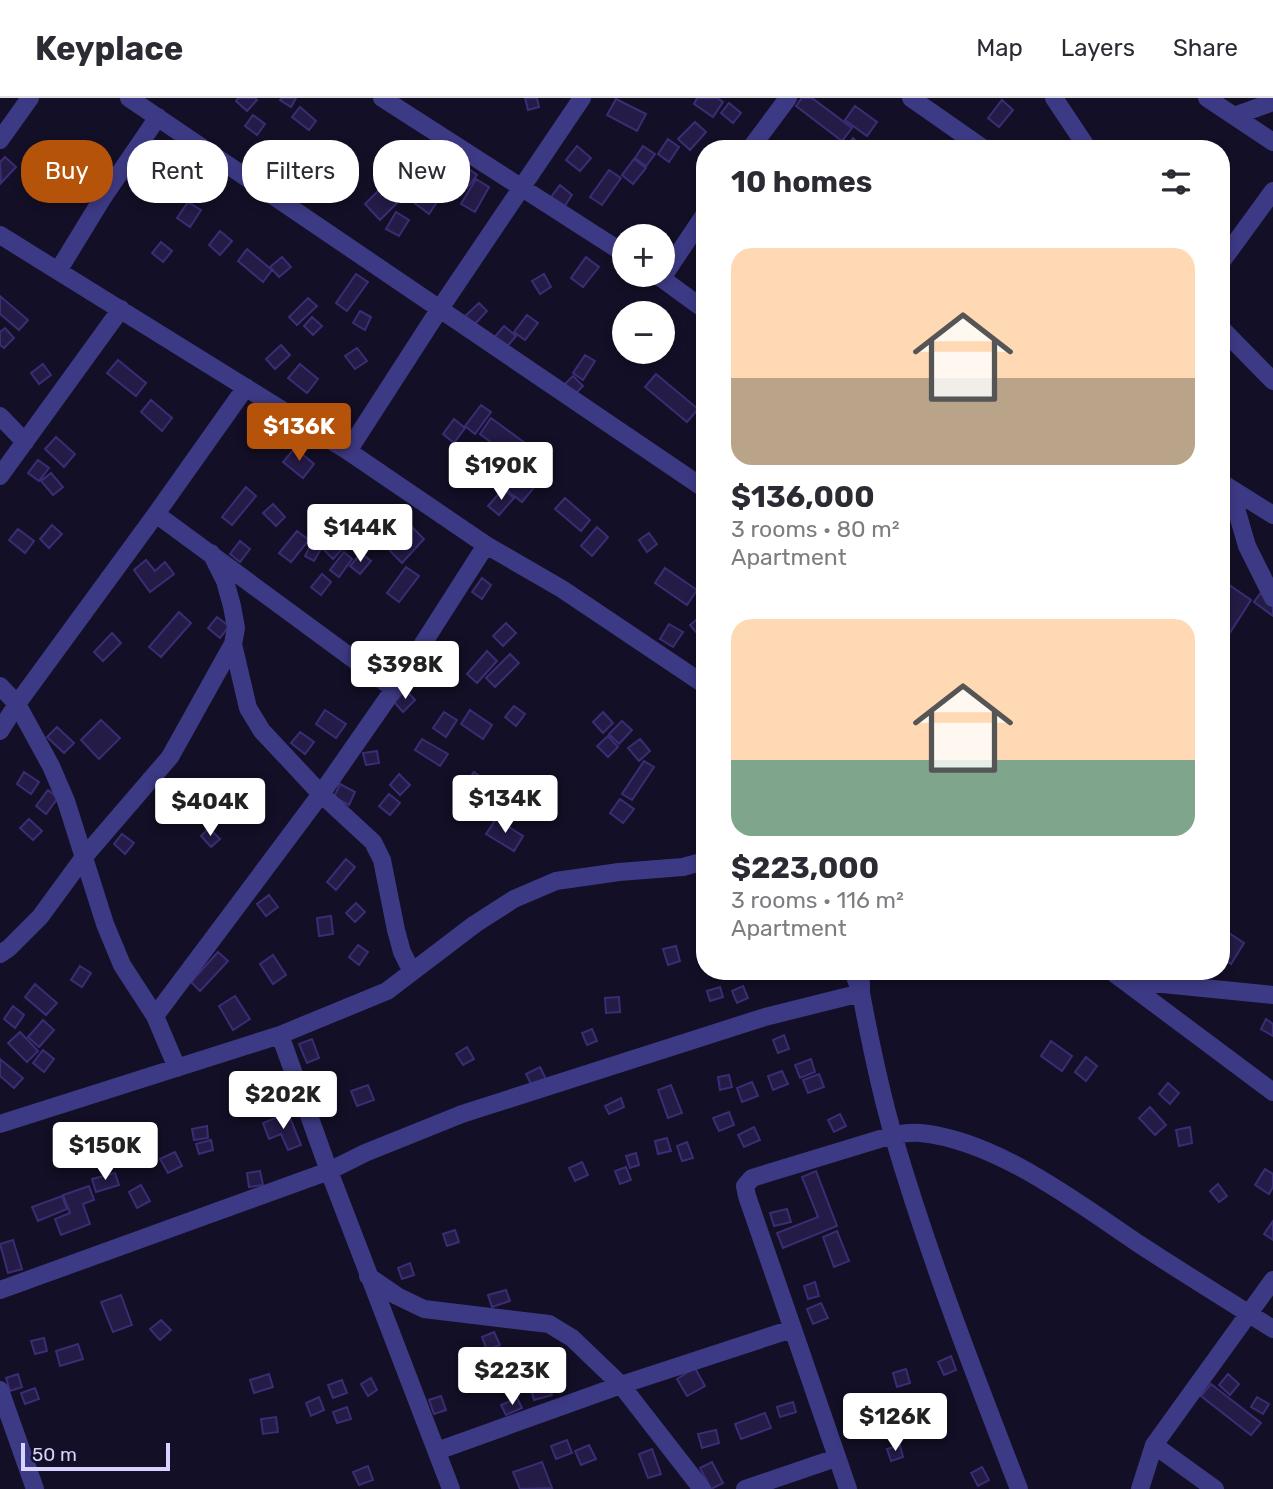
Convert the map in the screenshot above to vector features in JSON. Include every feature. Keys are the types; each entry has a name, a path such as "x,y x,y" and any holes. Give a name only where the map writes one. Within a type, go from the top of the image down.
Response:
{"street":[{"path":"0,140 30,98"},
{"path":"129,98 696,483"},
{"path":"382,98 612,246"},
{"path":"348,450 582,98"},
{"path":"757,140 788,98"},
{"path":"911,98 971,140"},
{"path":"1054,98 1082,140"},
{"path":"1207,98 1273,142"},
{"path":"1234,116 1273,102"},
{"path":"58,271 102,199 158,117"},
{"path":"1230,250 1273,191"},
{"path":"675,254 696,226"},
{"path":"0,235 348,450 486,545 562,589 696,679"},
{"path":"674,287 696,303"},
{"path":"0,476 121,309"},
{"path":"1230,337 1273,381"},
{"path":"0,731 246,387"},
{"path":"0,416 25,442"},
{"path":"1230,488 1273,515"},
{"path":"1230,497 1247,546 1273,598"},
{"path":"156,514 394,689"},
{"path":"155,1016 321,794 394,689 486,545"},
{"path":"0,954 40,917 84,857 170,757 233,644 236,628 232,606 225,581 211,552"},
{"path":"233,644 248,708 262,732 321,794 373,842 382,860 402,952 412,972"},
{"path":"0,685 18,704 51,766 66,801 105,924 122,965 155,1016 177,1068"},
{"path":"0,1124 280,1035 387,991 475,924 514,899 556,881 696,863"},
{"path":"856,980 893,1135 923,1232 1019,1489"},
{"path":"861,993 862,980"},
{"path":"1124,980 1273,1092"},
{"path":"1156,980 1273,995"},
{"path":"0,1290 329,1171 365,1153 462,1114 765,1017 861,993"},
{"path":"280,1035 451,1489"},
{"path":"848,1489 745,1186 752,1178 893,1135 917,1132 941,1136 977,1148 1070,1196 1136,1242 1273,1329"},
{"path":"369,1276 397,1296 424,1309 549,1324 572,1338 621,1385 702,1489"},
{"path":"1140,1489 1154,1445 1273,1280"},
{"path":"437,1451 621,1385 792,1329"},
{"path":"0,1390 35,1489"},
{"path":"1154,1445 1215,1489"},
{"path":"745,1489 836,1458"}],"building":[{"path":"238,98 257,100 247,111 236,101"},
{"path":"296,98 291,107 280,100"},
{"path":"525,98 537,98 539,107 528,110"},
{"path":"697,98 717,98 723,102 713,117 694,104"},
{"path":"802,98 812,98 852,128 841,140 796,106"},
{"path":"616,99 646,114 637,131 607,115"},
{"path":"1002,100 1013,110 999,127 988,118"},
{"path":"729,103 741,113 733,123 721,113"},
{"path":"855,106 877,122 867,136 845,120"},
{"path":"300,107 316,121 309,130 292,117"},
{"path":"253,115 265,124 257,135 245,126"},
{"path":"695,122 706,132 696,140 690,150 678,139"},
{"path":"668,139 679,147 669,162 658,154"},
{"path":"577,146 591,158 580,171 566,160"},
{"path":"643,146 655,154 646,166 635,158"},
{"path":"5,157 16,167 1,183 0,162"},
{"path":"634,159 646,168 633,184 622,175"},
{"path":"470,170 477,175 470,184"},
{"path":"609,170 621,178 602,205 590,197"},
{"path":"476,179 489,187 475,212 461,204 470,203 470,189"},
{"path":"560,185 572,195 564,207 551,197"},
{"path":"373,196 373,203 397,203 380,220 365,204"},
{"path":"187,203 201,210 190,227 177,218"},
{"path":"415,203 436,203 429,214"},
{"path":"396,212 409,220 399,236 386,229"},
{"path":"220,231 232,241 220,255 209,245"},
{"path":"161,242 172,251 163,262 152,253"},
{"path":"247,249 272,270 263,282 238,261"},
{"path":"282,257 291,267 279,277 270,267"},
{"path":"586,257 599,267 583,287 571,278"},
{"path":"356,274 368,282 347,311 336,303"},
{"path":"544,274 551,287 540,294 532,281"},
{"path":"0,296 28,320 19,330 0,314"},
{"path":"308,298 317,306 297,325 289,317"},
{"path":"479,303 487,311 473,326 464,317"},
{"path":"360,311 371,317 365,330 353,323"},
{"path":"527,315 538,323 525,340 514,332"},
{"path":"312,317 322,326 313,335 304,326"},
{"path":"504,326 516,336 505,349 493,339"},
{"path":"5,328 14,338 4,348 0,345 0,332"},
{"path":"281,345 290,355 275,369 266,359"},
{"path":"357,348 367,361 355,369 345,356"},
{"path":"585,355 595,361 583,380 573,373"},
{"path":"118,360 146,383 136,396 107,373"},
{"path":"43,364 51,375 39,384 31,373"},
{"path":"300,364 318,379 307,393 288,378"},
{"path":"656,374 696,407 696,411 687,422 645,387"},
{"path":"573,376 583,386 571,398 561,388"},
{"path":"151,400 172,418 162,431 141,412"},
{"path":"481,405 491,412 475,434 465,426"},
{"path":"491,418 525,443 513,459 480,434"},
{"path":"454,419 465,428 454,443 443,434"},
{"path":"56,437 75,454 64,467 45,449"},
{"path":"295,448 314,464 303,478 283,462"},
{"path":"38,460 49,468 39,481 28,473"},
{"path":"539,463 549,472 540,481 530,472"},
{"path":"516,468 537,484 522,502 501,486"},
{"path":"51,473 63,487 53,495 41,481"},
{"path":"246,487 256,496 232,525 222,517"},
{"path":"503,489 514,498 499,515 488,506"},
{"path":"565,498 590,520 581,531 555,509"},
{"path":"273,504 285,517 276,526 263,513"},
{"path":"52,525 62,534 49,548 40,539"},
{"path":"412,527 424,539 402,563 390,551"},
{"path":"597,527 608,537 592,556 581,546"},
{"path":"18,529 34,541 25,553 9,540"},
{"path":"297,531 309,540 291,562 279,553"},
{"path":"649,533 657,544 647,552 639,540"},
{"path":"337,537 345,546 333,559 324,550"},
{"path":"240,541 250,549 240,562 230,554"},
{"path":"311,544 321,549 314,561 305,556"},
{"path":"344,552 352,559 339,577 330,570"},
{"path":"361,553 371,561 360,574 350,566"},
{"path":"146,560 155,571 165,562 174,574 150,592 134,570"},
{"path":"406,567 419,576 399,602 387,593"},
{"path":"665,568 696,592 687,605 655,583"},
{"path":"322,574 331,582 321,595 311,587"},
{"path":"482,578 491,585 482,599 472,592"},
{"path":"1270,580 1273,583 1273,616 1254,602"},
{"path":"1230,585 1251,600 1230,633"},
{"path":"179,612 191,623 161,657 149,647"},
{"path":"217,617 229,626 220,638 208,628"},
{"path":"696,620 696,632 690,625"},
{"path":"506,623 516,633 503,646 493,636"},
{"path":"669,624 683,632 673,647 660,639"},
{"path":"112,633 121,643 103,661 94,652"},
{"path":"487,651 497,661 477,683 467,674"},
{"path":"510,654 519,663 495,687 486,678"},
{"path":"406,690 415,700 403,712 394,702"},
{"path":"514,706 525,714 516,726 505,717"},
{"path":"325,710 346,724 336,738 316,724"},
{"path":"470,710 492,725 483,739 461,724"},
{"path":"444,712 457,720 446,737 433,728"},
{"path":"603,712 613,723 603,733 593,722"},
{"path":"101,720 120,738 99,759 81,740"},
{"path":"622,721 632,730 619,744 609,734"},
{"path":"57,727 74,743 64,753 47,737"},
{"path":"300,732 314,742 305,754 291,743"},
{"path":"608,736 618,747 608,757 597,746"},
{"path":"422,739 448,754 440,766 415,750"},
{"path":"640,739 650,751 639,761 628,748"},
{"path":"377,751 379,763 366,765 363,753"},
{"path":"644,761 654,767 632,800 622,794"},
{"path":"24,772 39,782 31,794 17,784"},
{"path":"474,772 485,780 474,795 463,787"},
{"path":"399,774 410,785 400,795 390,785"},
{"path":"340,784 355,792 349,805 334,797"},
{"path":"48,790 58,798 46,814 36,806"},
{"path":"389,794 400,803 390,815 379,806"},
{"path":"620,799 634,809 623,823 610,813"},
{"path":"29,819 42,831 33,840 20,828"},
{"path":"496,819 523,836 514,851 486,834"},
{"path":"209,828 220,839 211,847 201,836"},
{"path":"122,834 134,843 125,854 114,844"},
{"path":"346,859 355,867 336,890 327,882"},
{"path":"269,895 278,907 266,916 257,904"},
{"path":"356,903 365,912 355,922 346,913"},
{"path":"331,916 333,934 319,936 317,918"},
{"path":"1230,934 1244,943 1230,963"},
{"path":"358,945 368,952 359,965 349,957"},
{"path":"676,946 680,961 668,965 663,949"},
{"path":"218,952 228,961 200,991 191,982"},
{"path":"273,955 286,975 273,984 260,964"},
{"path":"80,966 91,973 82,987 71,980"},
{"path":"35,984 57,1003 46,1015 25,997"},
{"path":"743,986 748,998 737,1003 732,991"},
{"path":"720,987 723,997 710,1001 707,991"},
{"path":"235,996 250,1019 233,1030 219,1006"},
{"path":"619,997 620,1012 606,1013 605,998"},
{"path":"13,1006 24,1015 15,1028 4,1019"},
{"path":"1266,1019 1273,1024 1273,1036 1261,1029"},
{"path":"43,1020 54,1030 39,1047 28,1037"},
{"path":"592,1029 597,1041 587,1045 582,1033"},
{"path":"20,1032 38,1051 27,1062 8,1043"},
{"path":"784,1035 789,1049 778,1053 773,1040"},
{"path":"312,1039 319,1058 307,1063 299,1044"},
{"path":"1051,1041 1072,1056 1062,1071 1041,1056"},
{"path":"467,1047 474,1059 463,1065 456,1054"},
{"path":"43,1050 54,1059 44,1072 33,1063"},
{"path":"1086,1057 1097,1066 1086,1081 1075,1072"},
{"path":"0,1059 23,1078 14,1088 0,1076"},
{"path":"811,1059 815,1072 800,1078 795,1065"},
{"path":"540,1067 546,1079 532,1086 526,1074"},
{"path":"782,1071 788,1084 773,1090 768,1076"},
{"path":"819,1074 824,1087 808,1093 803,1080"},
{"path":"729,1075 732,1087 720,1090 718,1077"},
{"path":"752,1082 758,1096 742,1102 737,1088"},
{"path":"1168,1083 1179,1093 1170,1104 1159,1094"},
{"path":"368,1085 374,1100 357,1106 351,1091"},
{"path":"671,1085 682,1113 668,1118 658,1090"},
{"path":"621,1098 624,1107 609,1114 605,1106"},
{"path":"1150,1107 1166,1125 1155,1135 1139,1118"},
{"path":"729,1112 734,1125 719,1131 713,1118"},
{"path":"288,1113 301,1145 288,1150 281,1134 269,1139 263,1123"},
{"path":"840,1114 846,1126 834,1132 828,1120"},
{"path":"207,1126 208,1138 194,1140 192,1129"},
{"path":"754,1127 760,1140 744,1147 738,1135"},
{"path":"1190,1127 1192,1143 1179,1146 1176,1130"},
{"path":"131,1135 140,1158 123,1164 115,1142"},
{"path":"667,1138 671,1151 658,1154 655,1141"},
{"path":"211,1140 213,1150 199,1154 196,1144"},
{"path":"687,1142 693,1158 682,1161 677,1146"},
{"path":"175,1152 182,1166 168,1173 160,1159"},
{"path":"636,1153 639,1165 630,1168 626,1156"},
{"path":"582,1162 588,1175 575,1181 569,1168"},
{"path":"626,1167 631,1180 620,1184 615,1171"},
{"path":"1265,1169 1273,1174 1273,1187 1269,1194 1255,1185"},
{"path":"260,1171 263,1185 249,1187 247,1173"},
{"path":"816,1171 837,1226 783,1248 777,1233 818,1217 802,1177"},
{"path":"115,1173 119,1185 96,1192 92,1179"},
{"path":"1218,1184 1227,1196 1219,1202 1210,1191"},
{"path":"141,1185 150,1201 137,1208 129,1192"},
{"path":"89,1186 94,1200 83,1204 90,1224 61,1235 55,1219 70,1213 63,1195"},
{"path":"62,1196 67,1209 38,1221 32,1207"},
{"path":"787,1209 791,1222 774,1226 770,1213"},
{"path":"1273,1221 1273,1240 1264,1234"},
{"path":"455,1230 459,1242 447,1246 443,1234"},
{"path":"837,1231 849,1261 834,1267 823,1237"},
{"path":"13,1240 22,1269 8,1273 0,1244"},
{"path":"410,1263 414,1275 402,1279 398,1268"},
{"path":"815,1282 819,1296 808,1299 804,1286"},
{"path":"506,1290 510,1301 492,1307 488,1295"},
{"path":"121,1295 132,1325 113,1332 101,1302"},
{"path":"821,1303 828,1318 813,1324 807,1309"},
{"path":"161,1320 171,1330 160,1340 150,1329"},
{"path":"494,1332 500,1345 487,1350 482,1337"},
{"path":"44,1338 47,1351 35,1354 31,1341"},
{"path":"78,1344 83,1359 60,1366 56,1351"},
{"path":"499,1352 511,1386 494,1392 482,1358"},
{"path":"951,1356 956,1370 944,1375 938,1362"},
{"path":"695,1368 705,1386 687,1396 677,1379"},
{"path":"906,1369 910,1383 897,1387 893,1373"},
{"path":"18,1374 22,1387 10,1391 6,1378"},
{"path":"269,1374 273,1387 254,1393 250,1380"},
{"path":"1228,1374 1239,1384 1230,1395 1219,1385"},
{"path":"371,1378 377,1390 368,1396 361,1384"},
{"path":"342,1380 347,1393 333,1398 328,1385"},
{"path":"548,1382 552,1395 534,1400 530,1387"},
{"path":"1211,1384 1261,1423 1251,1435 1201,1396"},
{"path":"35,1388 39,1399 25,1404 21,1393"},
{"path":"441,1396 446,1410 434,1414 429,1400"},
{"path":"319,1397 324,1410 311,1416 306,1403"},
{"path":"1257,1397 1269,1404 1263,1414 1251,1407"},
{"path":"517,1398 522,1408 506,1415 501,1405"},
{"path":"793,1402 796,1412 780,1417 777,1407"},
{"path":"347,1407 351,1419 337,1423 333,1412"},
{"path":"765,1413 771,1428 741,1439 735,1424"},
{"path":"276,1417 278,1432 263,1434 261,1419"},
{"path":"716,1430 719,1443 702,1448 698,1434"},
{"path":"567,1440 572,1453 556,1459 551,1446"},
{"path":"589,1445 596,1459 581,1465 575,1451"},
{"path":"900,1445 903,1457 891,1461 887,1449"},
{"path":"652,1449 661,1474 648,1478 639,1454"},
{"path":"542,1462 552,1488 520,1489 513,1472"},
{"path":"712,1462 723,1483 711,1489 700,1468"},
{"path":"368,1466 373,1480 359,1485 353,1472"},
{"path":"982,1467 989,1480 978,1486 971,1473"}]}
